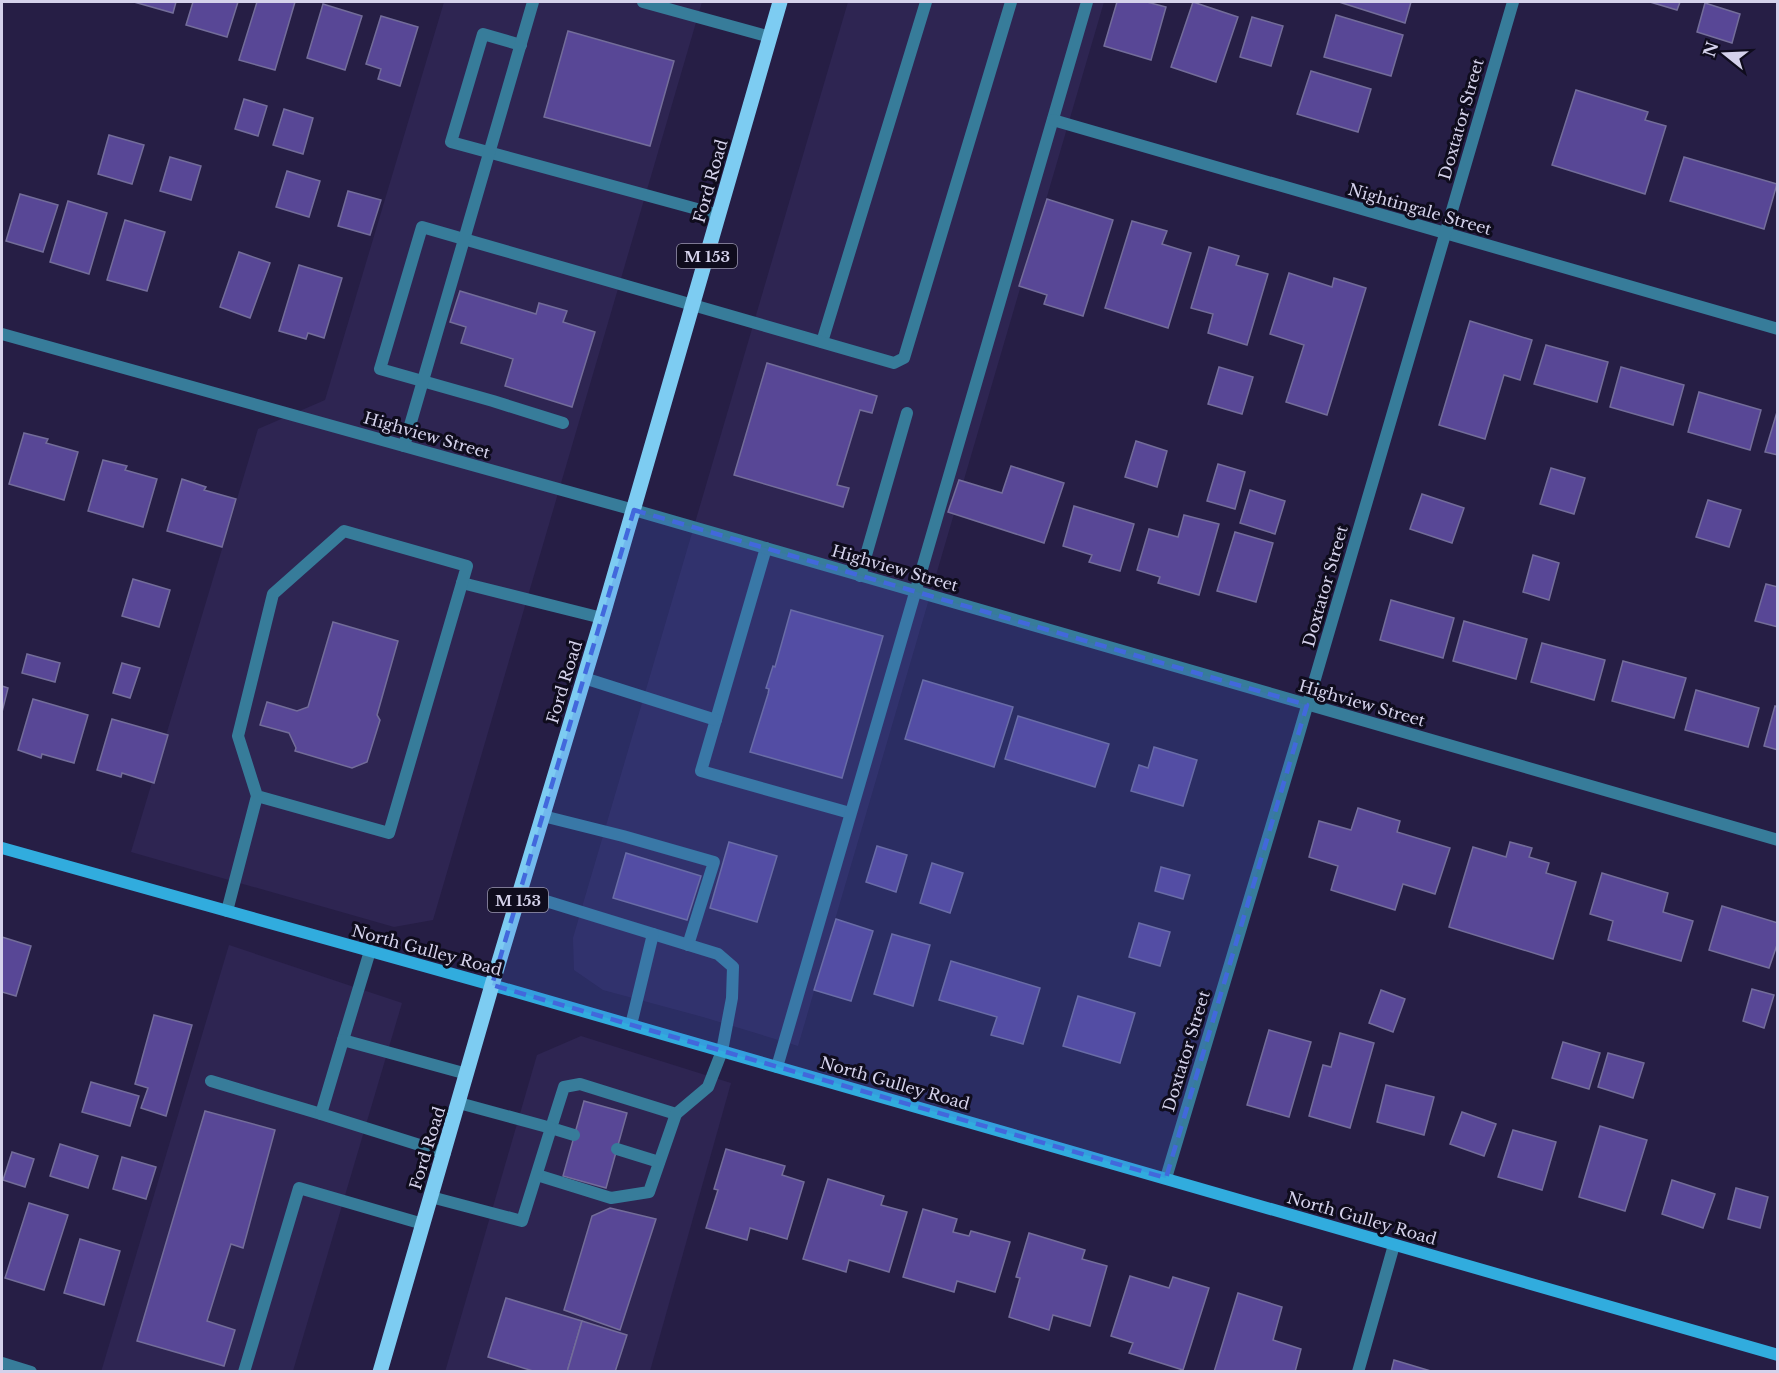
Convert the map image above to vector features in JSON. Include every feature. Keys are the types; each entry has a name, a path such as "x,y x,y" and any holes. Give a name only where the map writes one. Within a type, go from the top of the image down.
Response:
{"main road":[{"name":"Ford Road","path":"380,1371 602,618 780,2"}],"street":[{"path":"404,446 533,2"},
{"path":"643,2 770,37"},
{"path":"822,342 926,2"},
{"path":"563,423 380,369 422,227 894,363 904,358 1011,2"},
{"path":"777,1067 1087,2"},
{"name":"Doxtator Street","path":"1166,1178 1513,2"},
{"path":"521,45 483,34 451,142 719,215"},
{"name":"Nightingale Street","path":"1053,120 1778,329"},
{"name":"Highview Street","path":"2,334 633,510 1778,840"},
{"path":"860,576 907,413"},
{"path":"227,911 257,796 238,736 273,594 344,531 467,566 389,833 257,796"},
{"path":"766,548 700,771 850,813"},
{"path":"462,583 602,618"},
{"path":"584,678 716,720"},
{"path":"543,816 714,862 688,945"},
{"name":"North Gulley Road","path":"2,848 492,985 1778,1355"},
{"path":"520,893 718,954 733,967 732,998 722,1051 708,1087 676,1114 649,1192 611,1198 537,1175"},
{"path":"631,1025 653,934"},
{"path":"321,1114 370,951"},
{"path":"343,1040 467,1074"},
{"path":"211,1081 445,1153"},
{"path":"431,1197 522,1221 564,1088 580,1084 676,1114"},
{"path":"459,1103 574,1135"},
{"path":"616,1149 659,1162"},
{"path":"244,1371 299,1188 423,1224"},
{"path":"1358,1371 1394,1245"},
{"path":"2,1363 31,1371"}],"highlighted area":[{"path":"634,510 1307,705 1166,1178 492,985"}],"shaded area":[{"path":"444,2 702,2 433,920 394,927 131,852 258,429 325,400"},
{"path":"848,2 1104,2 798,1046 603,990 574,970 573,938"},
{"path":"229,945 402,1003 293,1371 101,1372"},
{"path":"581,1036 731,1083 650,1371 445,1372 537,1055"}],"building":[{"path":"134,2 176,2 173,13"},
{"path":"193,2 238,2 227,37 186,25"},
{"path":"257,2 295,2 275,70 239,60"},
{"path":"1117,2 1147,2 1166,7 1151,60 1104,46"},
{"path":"1193,2 1238,17 1216,82 1171,67"},
{"path":"1339,2 1411,2 1405,23"},
{"path":"1650,2 1680,2 1677,10"},
{"path":"1705,3 1740,14 1732,43 1697,32"},
{"path":"323,4 362,16 345,70 307,58"},
{"path":"1336,15 1403,35 1391,76 1324,57"},
{"path":"381,16 418,27 400,86 378,79 381,69 366,64"},
{"path":"1252,17 1283,26 1271,66 1240,57"},
{"path":"568,31 674,61 650,146 544,117"},
{"path":"1311,71 1371,89 1358,132 1297,114"},
{"path":"1576,90 1648,112 1645,120 1666,126 1645,194 1552,165"},
{"path":"244,99 267,106 258,136 235,129"},
{"path":"284,109 313,118 303,154 273,145"},
{"path":"109,135 144,145 132,184 98,174"},
{"path":"170,157 201,166 191,200 160,191"},
{"path":"1684,157 1777,184 1764,229 1670,201"},
{"path":"287,171 320,181 309,217 276,207"},
{"path":"348,191 381,200 370,235 338,226"},
{"path":"20,194 58,205 43,252 6,241"},
{"path":"1047,199 1113,220 1083,316 1044,304 1047,295 1019,286"},
{"path":"68,201 107,213 89,274 50,262"},
{"path":"125,220 165,232 147,291 107,280"},
{"path":"1132,221 1167,231 1162,244 1191,253 1168,328 1105,308"},
{"path":"1209,247 1239,256 1236,265 1268,274 1247,345 1208,333 1213,314 1191,308"},
{"path":"239,252 270,263 250,318 220,307"},
{"path":"299,265 342,278 324,338 308,333 306,339 279,331"},
{"path":"1289,273 1332,287 1334,278 1366,288 1327,415 1286,402 1304,345 1270,334"},
{"path":"460,291 536,314 539,303 567,311 563,322 595,332 572,407 505,386 513,359 461,343 466,327 450,322"},
{"path":"1470,321 1532,340 1520,380 1504,375 1485,439 1439,425"},
{"path":"1546,345 1608,362 1597,402 1534,384"},
{"path":"767,363 877,396 872,413 860,410 837,485 849,488 843,507 734,475"},
{"path":"1219,367 1253,377 1242,414 1208,404"},
{"path":"1621,367 1684,385 1673,425 1610,407"},
{"path":"1699,392 1761,410 1750,450 1688,432"},
{"path":"1778,412 1778,455 1765,452"},
{"path":"24,433 48,439 46,443 78,452 64,500 9,484"},
{"path":"1136,441 1167,451 1157,487 1125,477"},
{"path":"103,460 127,466 125,470 157,479 143,527 88,511"},
{"path":"1218,464 1245,472 1235,509 1207,501"},
{"path":"1011,466 1064,483 1044,543 948,512 959,480 1002,493"},
{"path":"1551,468 1585,478 1574,514 1540,504"},
{"path":"182,479 206,487 204,490 236,499 222,547 167,531"},
{"path":"1250,490 1285,501 1275,534 1240,523"},
{"path":"1422,494 1464,508 1452,543 1410,529"},
{"path":"1708,500 1741,510 1729,547 1696,537"},
{"path":"1074,506 1134,524 1120,571 1089,562 1092,555 1063,546"},
{"path":"1184,515 1219,524 1199,595 1158,583 1160,577 1137,570 1149,529 1178,537"},
{"path":"1235,532 1273,543 1256,602 1217,591"},
{"path":"1533,555 1559,563 1549,600 1523,592"},
{"path":"133,579 170,590 159,627 122,616"},
{"path":"1766,584 1778,587 1778,627 1755,621"},
{"path":"1391,600 1454,618 1443,658 1380,640"},
{"path":"791,610 883,636 842,778 750,752 768,694 769,689 766,688 773,666 775,667"},
{"path":"1464,621 1527,639 1516,679 1453,661"},
{"path":"333,622 398,641 377,715 380,720 367,762 352,768 295,751 296,748 289,733 260,725 267,702 297,711 308,707"},
{"path":"1542,643 1605,660 1594,700 1531,682"},
{"path":"27,654 60,663 55,682 22,673"},
{"path":"1623,661 1686,678 1674,718 1612,701"},
{"path":"122,663 140,668 130,698 113,693"},
{"path":"923,680 1013,707 994,767 905,739"},
{"path":"2,686 8,688 2,712"},
{"path":"1696,690 1759,708 1748,747 1685,730"},
{"path":"33,699 88,715 74,763 42,754 41,758 18,750"},
{"path":"1775,706 1778,707 1778,750 1764,746"},
{"path":"1018,716 1109,744 1095,787 1005,759"},
{"path":"112,719 168,735 154,783 122,773 121,777 97,770"},
{"path":"1154,747 1197,760 1183,806 1131,791 1139,765 1148,768"},
{"path":"1358,808 1400,821 1397,832 1450,848 1435,894 1403,884 1395,910 1331,890 1338,866 1309,857 1319,821 1351,830"},
{"path":"729,842 777,856 757,922 710,908"},
{"path":"1510,842 1532,848 1529,857 1549,863 1546,873 1576,882 1553,959 1449,927 1473,847 1506,857"},
{"path":"877,846 907,855 896,892 866,882"},
{"path":"626,853 701,876 687,920 613,898"},
{"path":"932,863 963,873 950,913 920,903"},
{"path":"1161,867 1190,875 1183,899 1155,891"},
{"path":"1602,873 1668,893 1663,912 1693,921 1681,961 1608,940 1613,921 1590,914"},
{"path":"1722,906 1778,923 1778,942 1769,968 1709,950"},
{"path":"836,919 873,931 851,1001 814,990"},
{"path":"1139,923 1170,932 1160,966 1129,957"},
{"path":"892,934 930,945 913,1006 874,994"},
{"path":"2,937 31,946 16,996 2,992"},
{"path":"951,961 1040,988 1023,1044 991,1035 997,1017 939,1000"},
{"path":"1752,989 1774,995 1764,1028 1743,1021"},
{"path":"1381,990 1405,999 1393,1032 1369,1023"},
{"path":"1078,996 1135,1013 1120,1063 1063,1046"},
{"path":"154,1015 192,1025 166,1116 141,1108 148,1088 135,1084"},
{"path":"1269,1030 1311,1042 1289,1117 1247,1105"},
{"path":"1340,1033 1374,1043 1350,1128 1309,1116 1323,1065 1331,1067"},
{"path":"1563,1042 1600,1053 1589,1089 1552,1078"},
{"path":"1608,1053 1644,1063 1633,1098 1598,1087"},
{"path":"91,1082 139,1096 130,1126 82,1112"},
{"path":"1386,1085 1434,1097 1424,1135 1377,1122"},
{"path":"584,1101 627,1113 606,1188 563,1176"},
{"path":"205,1111 275,1130 243,1248 231,1244 207,1321 235,1330 224,1366 137,1341"},
{"path":"1462,1112 1496,1124 1484,1156 1450,1144"},
{"path":"1600,1126 1647,1140 1625,1211 1579,1197"},
{"path":"1513,1130 1556,1142 1542,1190 1498,1177"},
{"path":"60,1144 98,1156 88,1188 50,1176"},
{"path":"726,1149 785,1166 782,1175 804,1182 787,1239 750,1228 747,1240 706,1228 718,1190 714,1189"},
{"path":"12,1152 34,1159 25,1187 3,1180"},
{"path":"122,1157 156,1167 146,1199 113,1189"},
{"path":"828,1179 884,1196 881,1205 907,1212 889,1272 849,1260 846,1272 803,1259"},
{"path":"1672,1180 1715,1194 1703,1228 1662,1214"},
{"path":"1736,1188 1768,1197 1760,1228 1728,1219"},
{"path":"29,1203 68,1215 44,1290 5,1278"},
{"path":"610,1208 656,1219 620,1330 564,1310 592,1216"},
{"path":"923,1209 957,1219 953,1232 969,1236 971,1231 1010,1242 995,1292 957,1281 954,1292 903,1277"},
{"path":"1029,1233 1085,1250 1082,1259 1107,1266 1090,1326 1053,1315 1049,1330 1009,1317 1020,1278 1016,1277"},
{"path":"80,1239 120,1251 104,1305 64,1293"},
{"path":"1130,1276 1169,1288 1173,1277 1209,1288 1183,1370 1129,1353 1133,1343 1111,1336"},
{"path":"1238,1293 1282,1307 1273,1340 1301,1349 1295,1372 1214,1372"},
{"path":"506,1298 582,1321 567,1372 536,1372 488,1357"},
{"path":"582,1321 627,1335 615,1372 567,1372"},
{"path":"1394,1360 1434,1372 1391,1372"}]}
